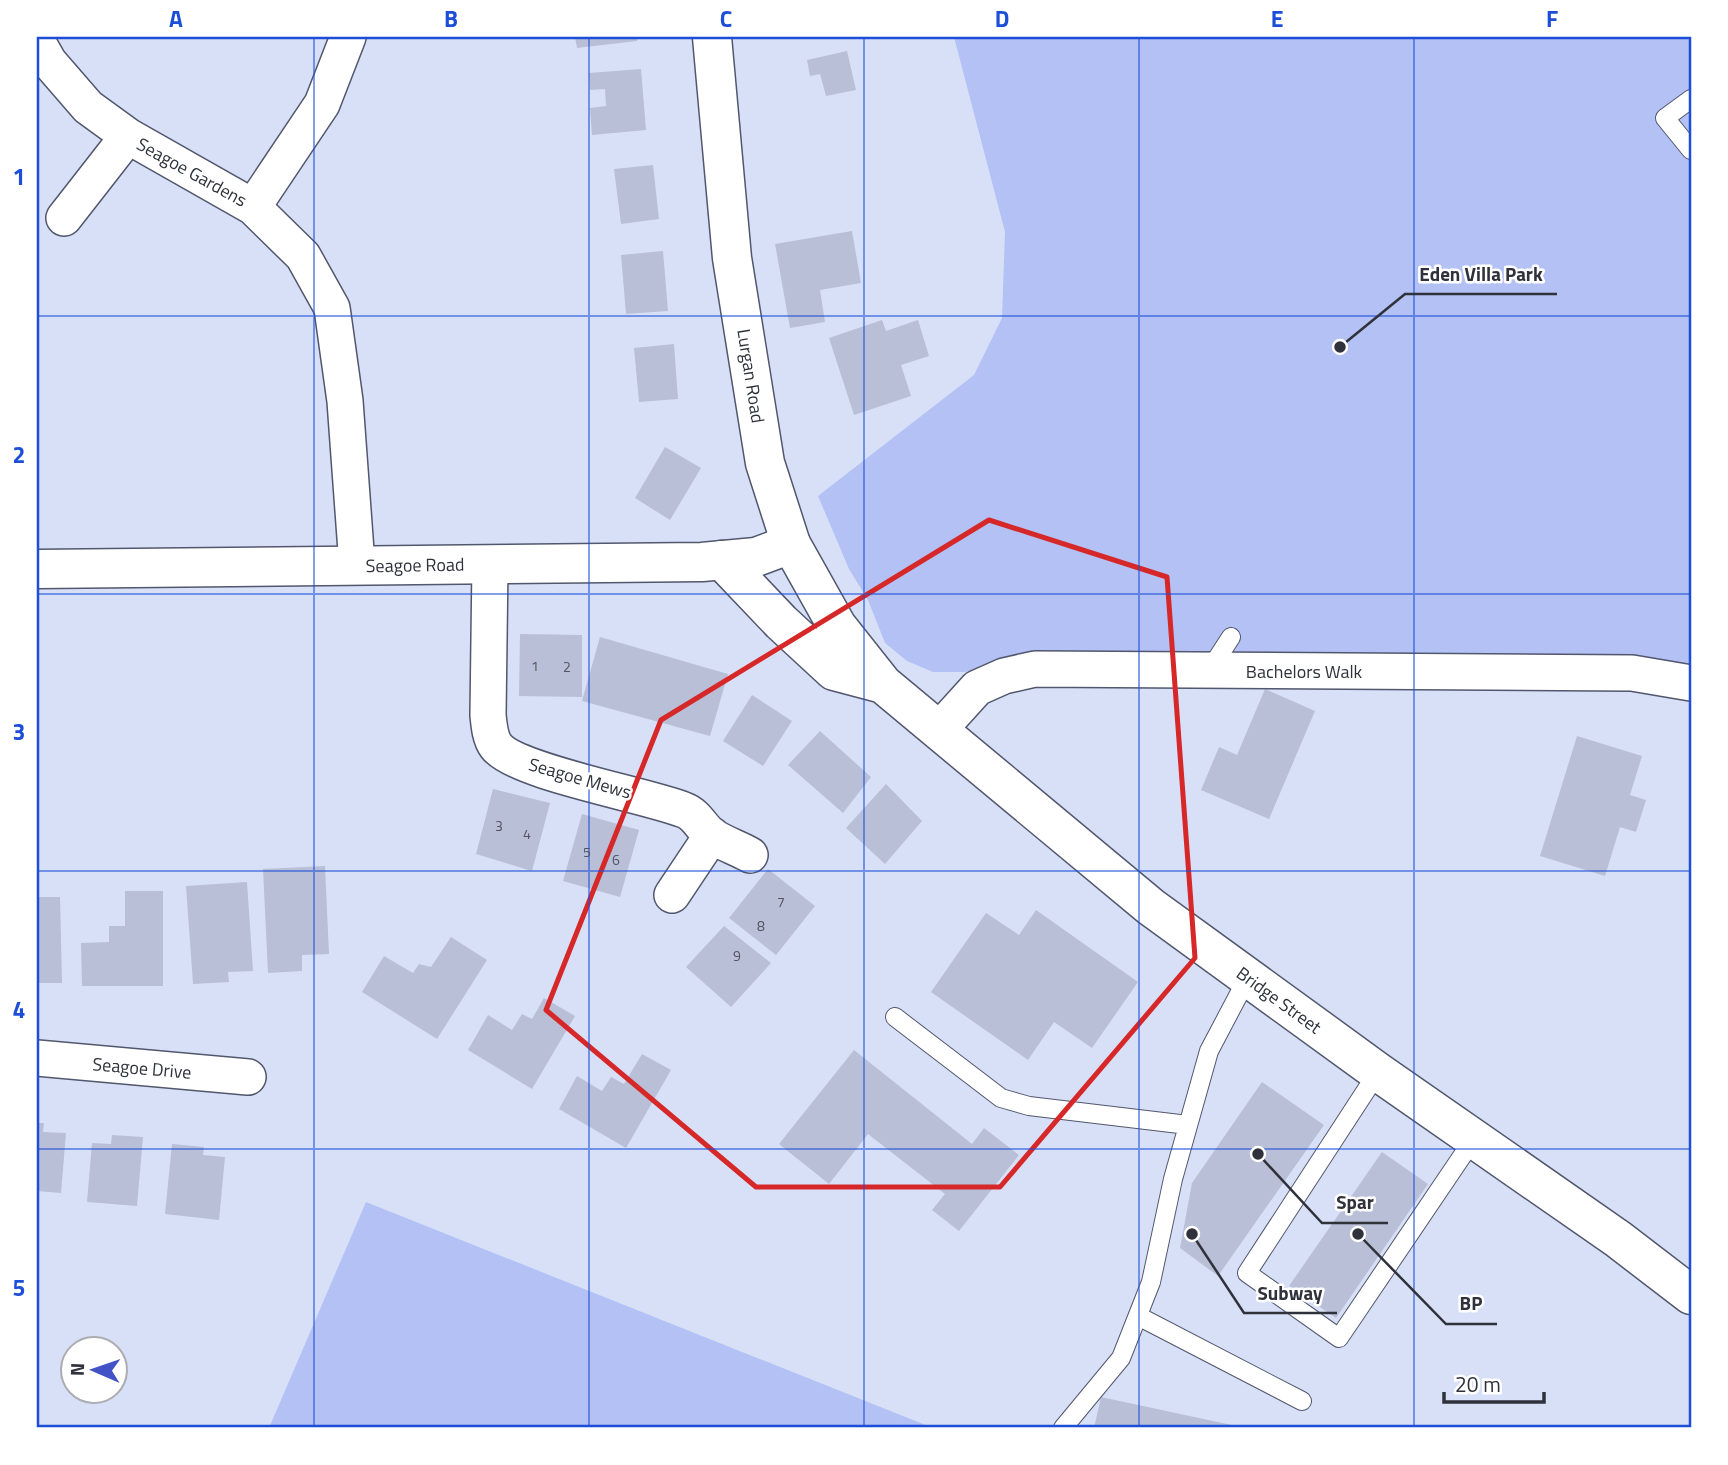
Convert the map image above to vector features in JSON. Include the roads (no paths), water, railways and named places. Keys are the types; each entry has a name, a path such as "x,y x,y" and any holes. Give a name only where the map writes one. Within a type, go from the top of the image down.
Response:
{"main road":[{"name":"Lurgan Road","path":"712,37 732,258 765,463 791,544 837,626 883,684"},
{"name":"Seagoe Road","path":"37,569 702,562 756,557 791,544"},
{"path":"722,560 781,622 834,671 883,684"},
{"name":"Bridge Street","path":"883,684 1151,907 1378,1072 1618,1239 1691,1295"}],"street":[{"path":"253,207 322,104 348,37"},
{"name":"Seagoe Gardens","path":"37,41 50,62 88,107 128,136 253,207 303,256 332,308 345,401 357,565"},
{"path":"64,218 128,136"},
{"name":"Seagoe Mews","path":"490,564 488,715 496,746 508,757 531,766 656,799 689,811 712,835 750,855"},
{"name":"Bachelors Walk","path":"937,731 976,688 1004,676 1035,669 1632,673 1691,683"},
{"path":"672,895 712,835"},
{"name":"Seagoe Drive","path":"37,1058 248,1077"}],"lane":[{"path":"1691,99 1665,118 1691,150"},
{"path":"1209,671 1231,637"},
{"path":"1063,1428 1121,1358 1151,1282 1173,1178 1209,1051 1248,977"},
{"path":"895,1017 1001,1098 1029,1106 1188,1125"},
{"path":"1378,1072 1247,1273 1339,1338 1475,1137"},
{"path":"1138,1316 1302,1401"}],"place":[{"name":"Eden Villa Park","path":"1340,347"},
{"name":"Spar","path":"1258,1154"},
{"name":"Subway","path":"1192,1234"},
{"name":"BP","path":"1358,1234"}]}
